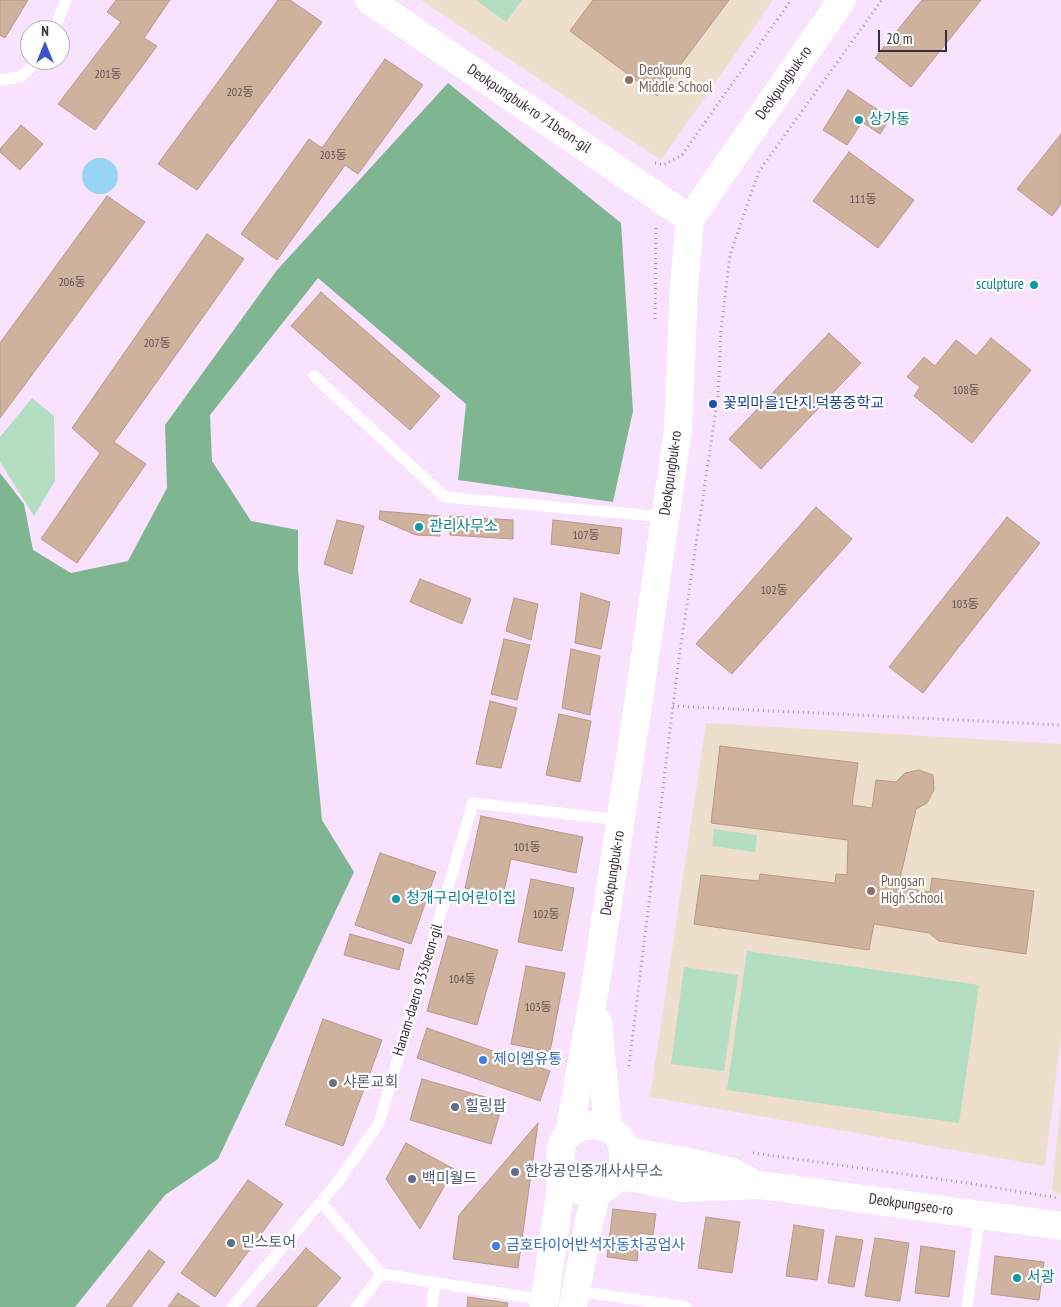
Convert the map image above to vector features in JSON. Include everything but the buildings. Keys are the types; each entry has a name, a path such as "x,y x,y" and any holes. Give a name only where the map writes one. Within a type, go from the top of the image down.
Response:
{"street":[{"name":"Deokpungbuk-ro 71beon-gil","path":"368,0 690,219"},
{"name":"Deokpungbuk-ro","path":"544,1304 562,1170 560,1153 563,1141 569,1134 595,988 678,430 684,286 690,219 842,0"},
{"name":"Deokpungbuk-ro","path":"575,1299 589,1221 606,1185 619,1177 623,1166 624,1151 615,1136 595,988"},
{"path":"569,1134 580,1127 593,1125 615,1136"},
{"name":"Deokpungseo-ro","path":"615,1136 632,1152 732,1172 760,1185"},
{"path":"562,1170 571,1184 578,1190 606,1185"},
{"name":"Deokpungseo-ro","path":"606,1185 631,1177 682,1188 760,1185 1061,1226"}],"lane":[{"path":"58,20 66,0"},
{"path":"0,80 20,77 28,70"},
{"path":"314,376 445,497 665,517"},
{"name":"Hanam-daero 933beon-gil","path":"232,1307 337,1183 379,1123 473,802 621,820"},
{"path":"321,1202 382,1274 435,1282 544,1304"},
{"path":"968,1307 980,1215"},
{"path":"356,1307 382,1274"},
{"path":"432,1307 435,1282"},
{"path":"575,1299 686,1307"}],"path":[{"path":"663,165 682,155 791,0"},
{"path":"628,1072 673,706 718,396 725,287 732,248 760,171 882,0"},
{"path":"673,706 1061,725"},
{"path":"749,1152 984,1185 1061,1199"}],"shaded area":[{"name":"Deokpung Middle School","path":"421,0 773,0 661,160"},
{"name":"Pungsan High School","path":"706,723 1061,744 1061,1038 1045,1166 650,1097"},
{"path":"1061,1098 1061,1195 1052,1190"}],"green space":[{"path":"476,0 522,0 506,22"},
{"path":"448,83 621,223 633,411 613,502 458,480 466,404 318,278 210,415 212,461 251,521 298,530 298,569 322,820 354,872 218,1159 165,1195 75,1307 0,1307 0,473 24,504 33,550 71,573 128,561 167,488 165,425 277,270"},
{"path":"32,398 54,416 55,481 34,516 0,462 0,437"},
{"path":"714,829 757,835 755,852 712,846"},
{"path":"747,951 979,985 959,1123 727,1090"},
{"path":"684,967 738,975 724,1071 671,1064"}],"water":[{"path":"100,158 107,159 113,163 117,169 117,183 113,189 107,193 100,194 93,193 87,189 83,183 82,176 83,169 87,163 93,159"}],"place":[{"name":"Deokpung Middle School","path":"629,80"},
{"name":"상가동","path":"859,120"},
{"name":"sculpture","path":"1034,285"},
{"name":"꽃뫼마을1단지.덕풍중학교","path":"713,404"},
{"name":"관리사무소","path":"419,527"},
{"name":"Pungsan High School","path":"871,891"},
{"name":"청개구리어린이집","path":"396,899"},
{"name":"제이엠유통","path":"483,1060"},
{"name":"샤론교회","path":"333,1083"},
{"name":"힐링팝","path":"455,1107"},
{"name":"한강공인중개사사무소","path":"515,1172"},
{"name":"백미월드","path":"412,1179"},
{"name":"민스토어","path":"231,1243"},
{"name":"금호타이어반석자동차공업사","path":"496,1246"},
{"name":"서광","path":"1017,1278"}]}
